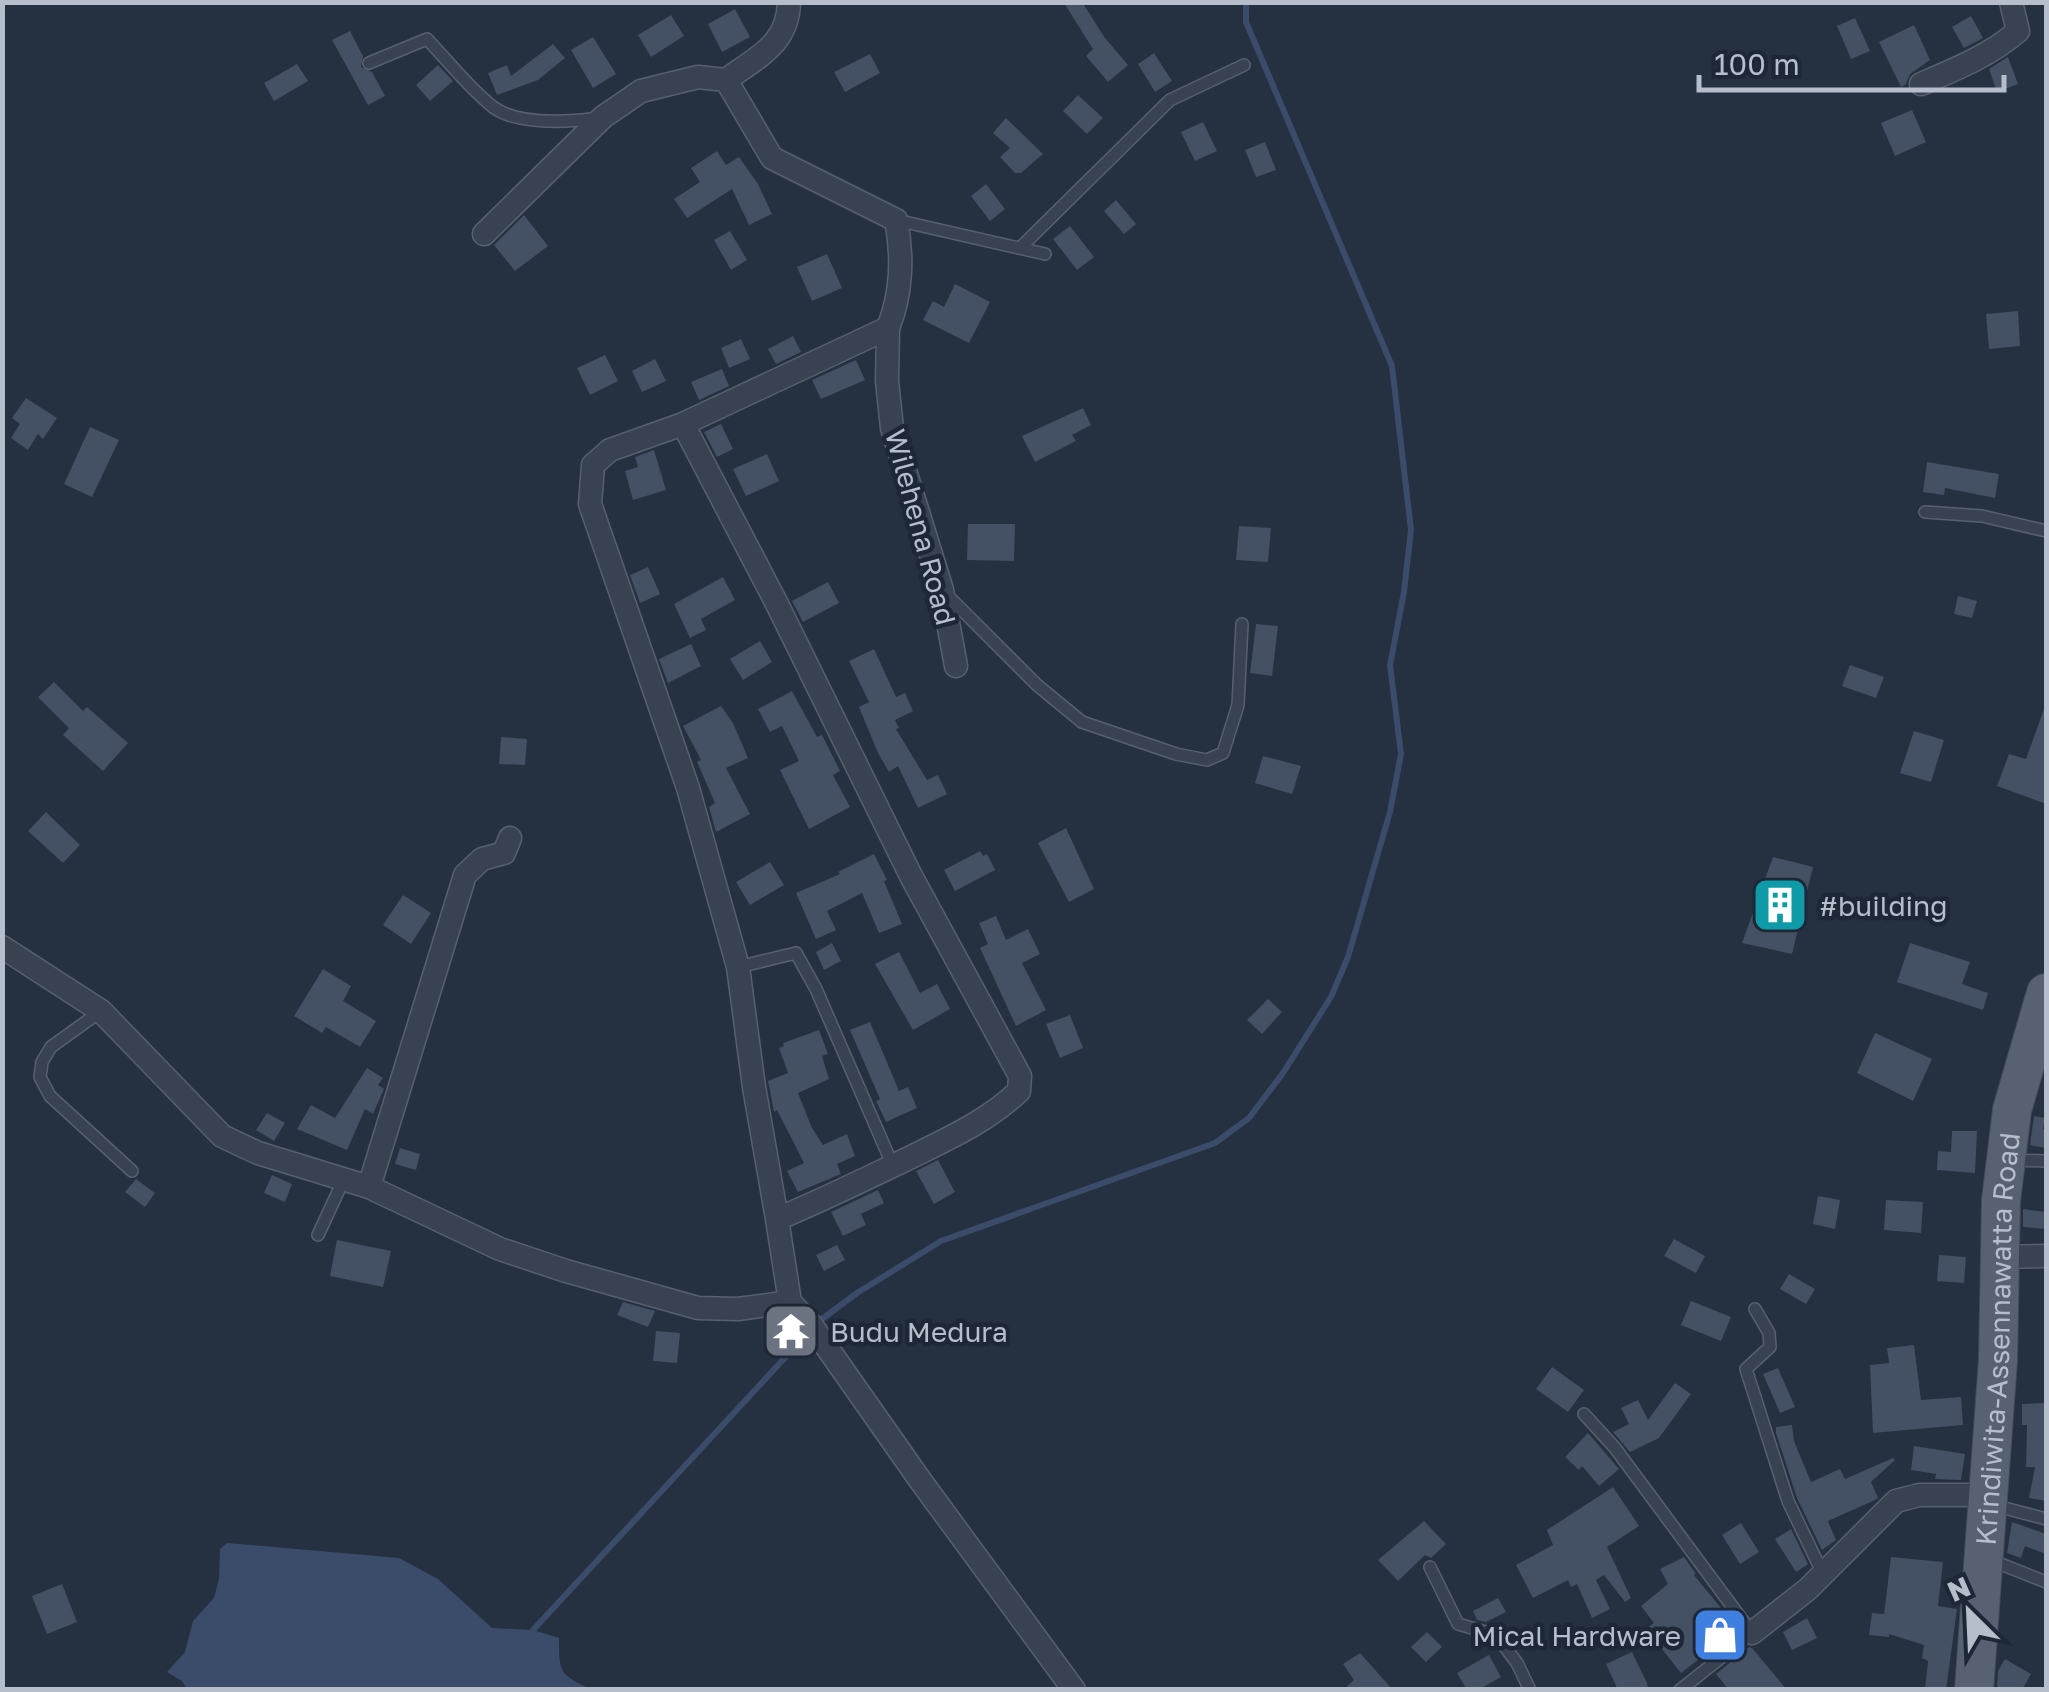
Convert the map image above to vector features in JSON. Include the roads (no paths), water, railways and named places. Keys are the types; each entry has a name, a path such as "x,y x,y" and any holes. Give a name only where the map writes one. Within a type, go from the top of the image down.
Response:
{"main road":[{"name":"Krindiwita-Assennawatta Road","path":"1974,1690 1998,1360 2001,1201 2012,1110 2040,1032 2046,993"}],"street":[{"path":"484,234 603,118 641,91 698,77 726,80 778,40 788,23 789,2"},
{"path":"1921,84 2018,32 2011,2"},
{"path":"726,80 772,158 896,220"},
{"name":"Wilehena Road","path":"896,220 902,250 894,312 888,328 892,428 942,590 956,666"},
{"path":"888,328 684,424 610,450 593,464 590,504 688,788 738,967 790,1302 812,1326 1074,1690"},
{"path":"684,424 911,876 1020,1076 1020,1090 1004,1106 962,1132 776,1219"},
{"path":"370,1187 465,875 482,859 504,854 510,838"},
{"path":"2,948 102,1011 222,1136 258,1153 370,1187 500,1249 698,1308 738,1309 790,1302"},
{"path":"2000,1257 2046,1256"},
{"path":"1752,1633 1823,1574 1896,1501 1920,1495 1989,1499"}],"lane":[{"path":"370,63 427,40 494,108 516,117 572,121 603,118"},
{"path":"1020,248 1170,100 1244,64"},
{"path":"896,220 1045,254"},
{"path":"1924,512 1982,516 2046,531"},
{"path":"942,590 1038,685 1082,722 1124,738 1207,760 1223,752 1238,705 1242,624"},
{"path":"738,967 796,953 816,988 893,1166"},
{"path":"102,1011 51,1047 42,1062 40,1077 50,1096 132,1171"},
{"path":"2006,1160 2046,1161"},
{"path":"318,1235 344,1179"},
{"path":"1754,1308 1768,1334 1770,1347 1746,1369 1788,1501 1823,1574"},
{"path":"1584,1414 1616,1448 1752,1633 1680,1690"},
{"path":"1989,1499 2046,1519"},
{"path":"1984,1558 2046,1582"},
{"path":"1430,1567 1458,1624 1496,1636 1517,1662 1530,1690"}],"water":[{"path":"227,1543 399,1558 438,1579 492,1628 533,1630 559,1638 563,1671 590,1689 187,1689 167,1672 185,1652 193,1621 214,1598 220,1549"}],"waterway":[{"path":"533,1630 818,1322 941,1241 1215,1143 1249,1118 1331,997 1348,957 1390,812 1401,754 1390,665 1411,530 1392,366 1246,22 1246,2"}],"place":[{"name":"#building","path":"1780,905"},
{"name":"Budu Medura","path":"791,1331"},
{"name":"Mical Hardware","path":"1720,1635"}]}
